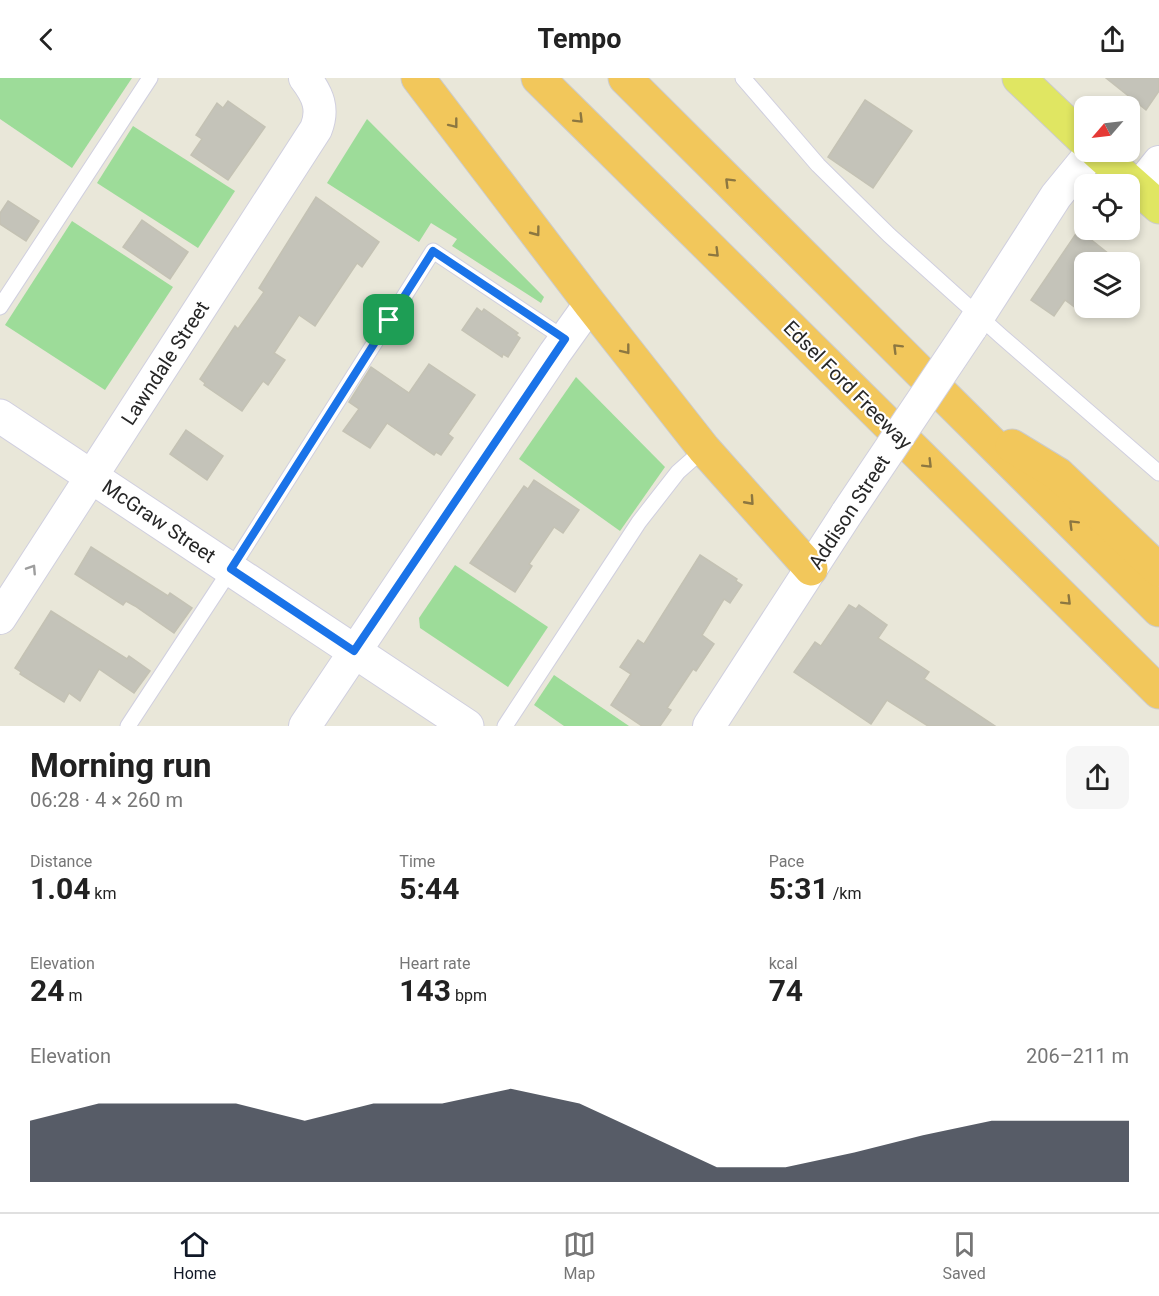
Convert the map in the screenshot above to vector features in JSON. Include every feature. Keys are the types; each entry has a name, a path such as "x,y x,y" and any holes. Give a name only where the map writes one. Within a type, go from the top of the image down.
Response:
{"highway":[{"path":"418,78 704,449 811,569"},
{"name":"Edsel Ford Freeway","path":"538,78 1159,692"},
{"path":"625,78 1159,610"},
{"path":"969,419 1058,474 1159,570"}],"main road":[{"path":"1019,78 1074,130"},
{"path":"1109,162 1149,197"}],"street":[{"name":"Lawndale Street","path":"0,618 316,129 321,118 321,106 305,78"},
{"name":"Addison Street","path":"709,726 1056,196 1084,162"},
{"path":"1149,197 1159,162"},
{"path":"304,726 590,304"},
{"name":"McGraw Street","path":"0,416 467,726"}],"lane":[{"path":"0,307 150,78"},
{"path":"743,78 818,165 974,322 1159,473"},
{"path":"128,726 231,569 433,251 565,339"},
{"path":"505,726 639,522 678,472 704,449"}],"green space":[{"path":"0,78 132,78 72,168 0,119"},
{"path":"367,119 544,297 541,303 452,246 457,239 431,223 419,242 327,183"},
{"path":"133,126 235,191 198,248 97,183"},
{"path":"72,221 173,287 105,390 5,325"},
{"path":"576,377 665,467 620,531 519,459"},
{"path":"455,565 548,627 508,687 420,628 419,618"},
{"path":"554,675 629,726 564,726 534,705"}],"building":[{"path":"1106,78 1159,78 1159,91 1146,110 1140,105 1140,96 1128,96"},
{"path":"865,100 912,131 873,188 828,157"},
{"path":"228,101 265,127 228,180 191,155 202,139 196,135 217,103 223,108"},
{"path":"316,197 379,242 362,267 357,263 315,326 299,315 274,353 285,360 268,385 263,381 242,411 204,385 205,383 200,379 235,326 238,329 264,292 259,288"},
{"path":"8,201 39,221 26,241 0,224 0,213"},
{"path":"142,220 188,252 170,279 123,247"},
{"path":"1074,237 1074,240 1092,240 1106,252 1074,252 1074,307 1065,300 1054,316 1031,300"},
{"path":"477,308 482,312 484,309 518,333 516,335 520,338 508,357 503,354 502,357 462,330"},
{"path":"429,364 475,395 448,434 453,438 441,455 436,452 434,455 387,423 370,448 343,431 359,409 349,402 371,367 409,393"},
{"path":"186,430 223,456 207,480 170,454"},
{"path":"534,480 579,510 563,533 554,527 529,564 532,566 515,592 470,563 524,486 528,489"},
{"path":"91,547 168,596 170,593 192,608 174,633 135,606 126,601 123,605 75,574"},
{"path":"700,555 737,579 736,581 742,585 730,603 724,599 702,635 714,644 696,671 693,669 667,708 671,710 660,726 642,726 611,705 631,674 620,667 638,640 644,644"},
{"path":"849,605 856,609 859,605 887,625 878,638 929,672 924,679 995,726 928,726 887,700 871,724 794,672 815,642 821,646"},
{"path":"51,611 127,659 129,656 150,671 134,693 99,669 80,701 69,693 64,702 20,674 21,672 15,668"}],"route":[{"path":"433,251 565,339 354,651 231,569 389,320 433,251"}]}
